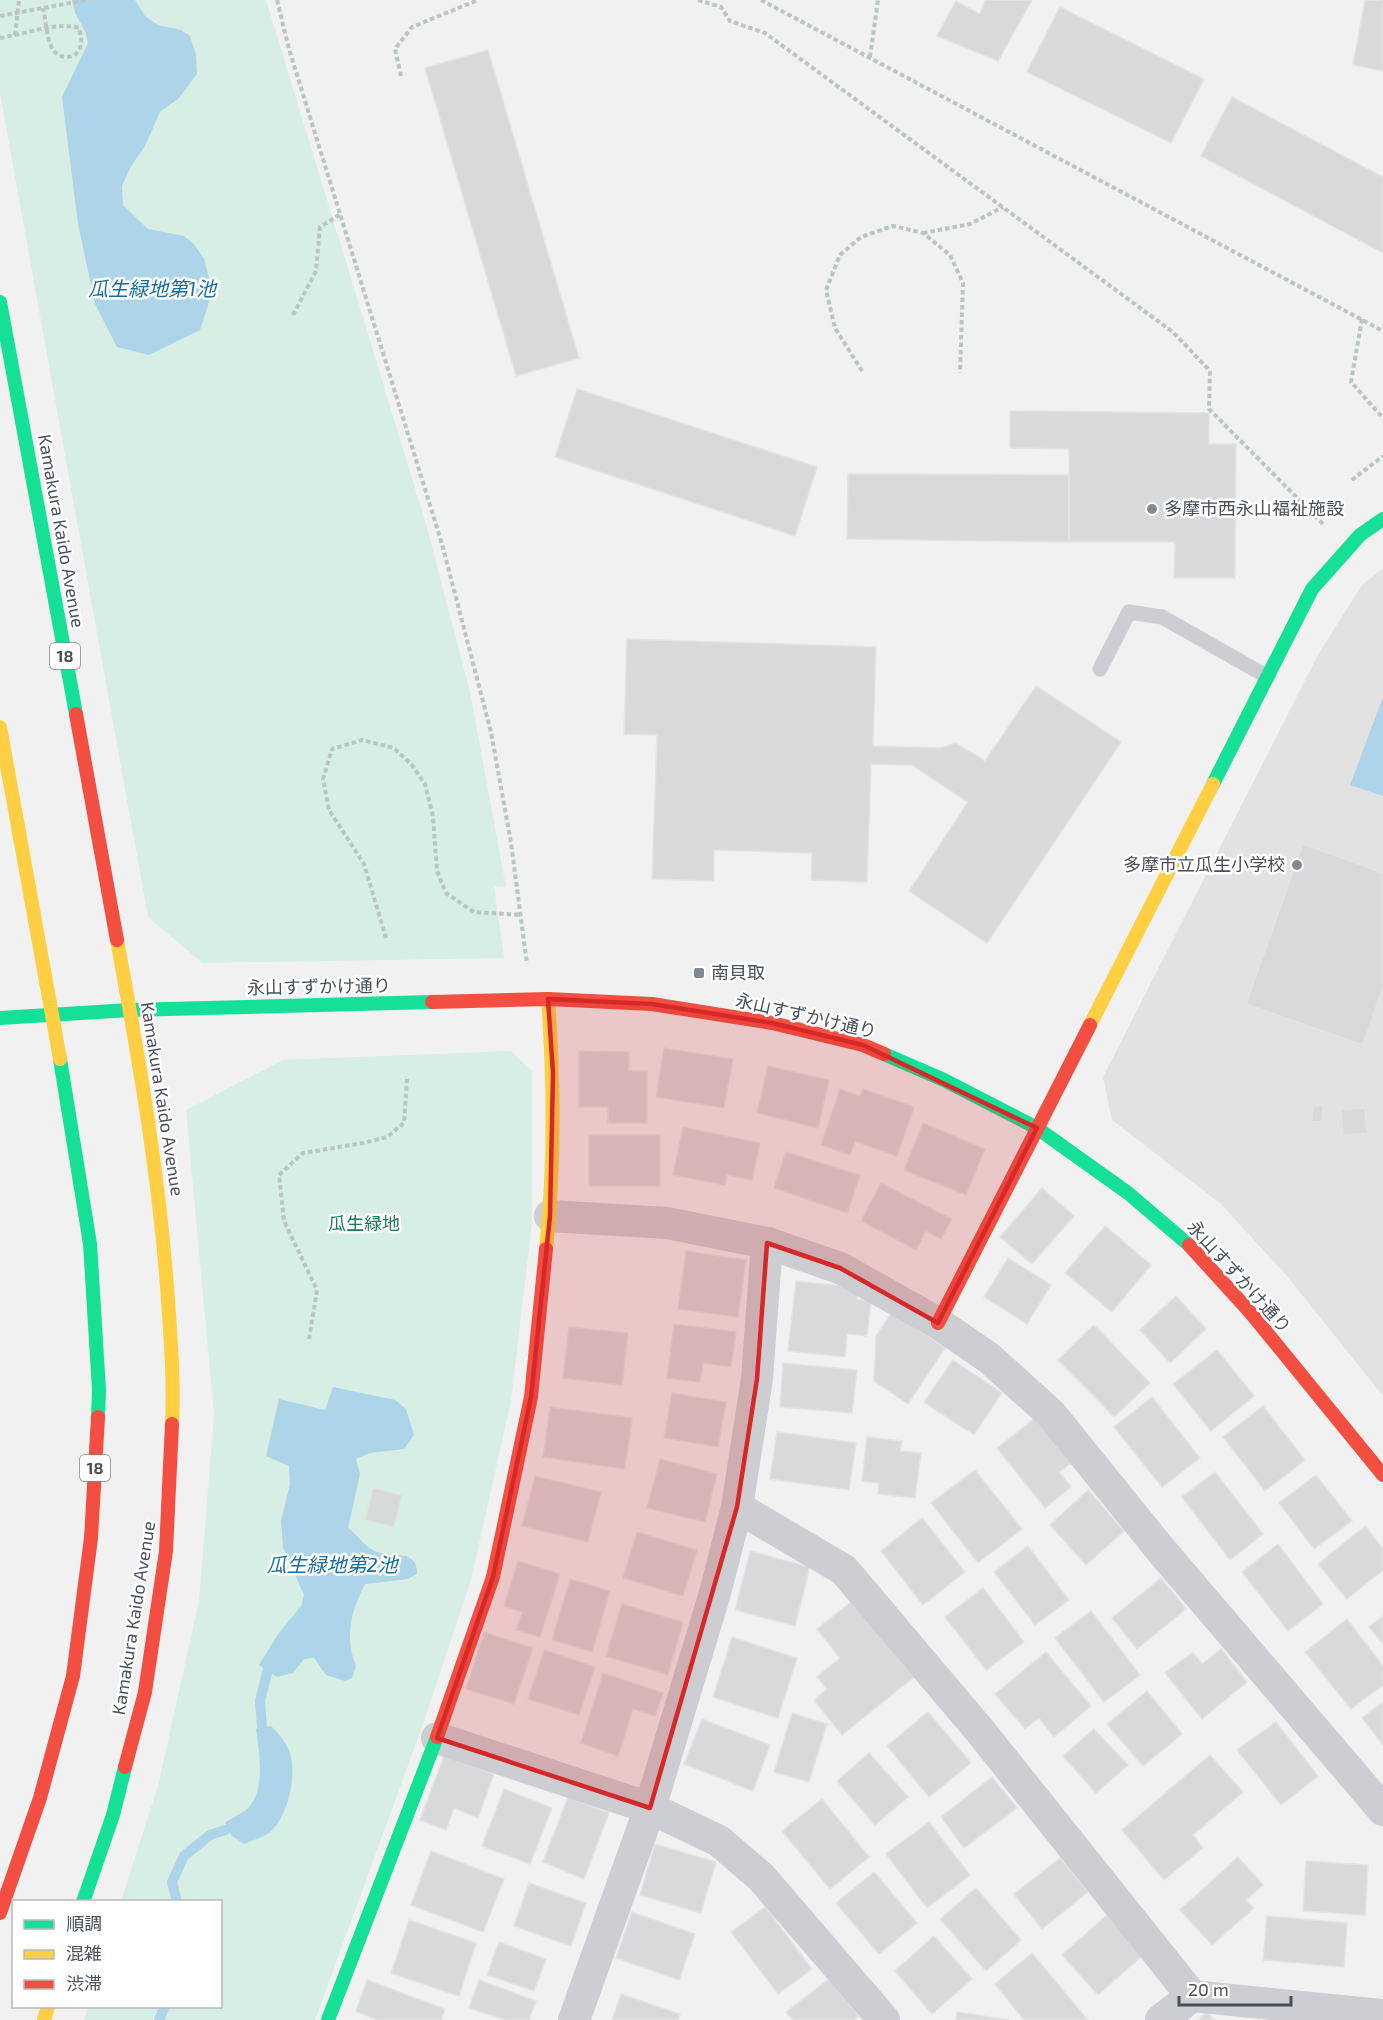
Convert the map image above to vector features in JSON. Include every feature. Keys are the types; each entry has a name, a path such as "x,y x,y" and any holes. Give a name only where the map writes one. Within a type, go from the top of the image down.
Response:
{"street":[{"name":"Kamakura Kaido Avenue","path":"0,302 130,1010 164,1230 174,1392 167,1539 145,1692 113,1815 84,1900"},
{"path":"938,1323 1312,589 1360,535 1383,519"},
{"name":"18","path":"0,727 53,1014 90,1244 99,1390 91,1538 73,1676 40,1798 0,1913"},
{"path":"328,2020 437,1738 493,1577 531,1397 550,1216 553,1072 548,999"},
{"name":"永山すずかけ通り","path":"0,1018 130,1010 548,999 652,1004 772,1023 863,1045 944,1080 1037,1128 1128,1193 1188,1244 1250,1312 1383,1475"},
{"path":"550,1216 667,1222 767,1243 840,1268 938,1323 989,1358 1051,1414 1160,1549 1383,1810"},
{"path":"574,2020 651,1808 715,1593 736,1507 757,1379 767,1243"},
{"path":"736,1507 844,1570 981,1732 1192,1996"},
{"path":"437,1738 651,1808 719,1841 761,1877 884,2020"},
{"path":"1161,2020 1192,1996 1382,2007"}],"lane":[{"path":"1100,669 1129,612 1162,617 1268,677"}],"path":[{"path":"15,35 19,0"},
{"path":"0,16 86,0"},
{"path":"277,0 288,49 442,544 485,709 509,832 527,965"},
{"path":"401,76 395,49 412,27 478,0"},
{"path":"698,0 721,7 730,21 765,33 1173,332 1210,371 1209,409 1348,549"},
{"path":"761,0 1383,331"},
{"path":"870,57 878,0"},
{"path":"0,38 47,28 69,25 79,28 81,44 78,53 71,58 63,58 51,48 47,28 44,8"},
{"path":"862,371 835,328 826,290 840,255 861,237 893,226 923,233 970,224 1003,207"},
{"path":"293,315 316,271 320,227 341,214"},
{"path":"923,233 950,255 963,283 960,373"},
{"path":"1362,319 1351,382 1383,418"},
{"path":"1352,480 1383,456"},
{"path":"386,938 364,864 329,810 323,779 332,750 362,740 394,748 412,765 425,784 433,816 437,871 446,893 474,912 521,915"},
{"path":"309,1338 317,1290 284,1221 279,1175 303,1152 387,1137 404,1123 408,1079"}],"highlighted area":[{"path":"548,999 652,1004 772,1023 863,1045 1037,1128 938,1323 840,1268 767,1243 757,1379 737,1507 650,1808 437,1738 493,1577 531,1397 550,1216 553,1073"}],"shaded area":[{"name":"多摩市立瓜生小学校","path":"1383,568 1383,1396 1286,1275 1221,1204 1112,1120 1103,1077 1319,653 1362,585"}],"green space":[{"path":"0,0 266,0 426,524 470,692 506,887 494,886 504,958 202,963 148,917 0,93"},
{"name":"瓜生緑地","path":"511,1051 532,1071 532,1223 511,1401 471,1580 422,1727 315,2020 84,2020 88,2008 222,2008 222,1900 121,1900 158,1786 199,1601 214,1415 186,1110 283,1060"}],"water":[{"name":"瓜生緑地第1池","path":"72,0 135,0 145,16 158,25 181,30 190,36 196,55 197,74 179,98 160,112 145,146 131,166 122,186 123,205 148,229 184,236 194,244 204,259 209,278 210,299 200,330 149,355 117,347 95,304 78,224 62,97 88,43"},
{"path":"1383,697 1383,796 1350,785"},
{"name":"瓜生緑地第2池","path":"333,1387 395,1400 406,1409 414,1435 404,1449 370,1453 356,1459 360,1474 348,1528 377,1552 409,1557 416,1566 417,1574 408,1579 365,1584 356,1604 351,1624 350,1645 356,1666 352,1678 345,1681 326,1675 314,1658 304,1659 293,1673 277,1677 259,1665 278,1634 301,1606 304,1595 283,1547 281,1521 290,1484 289,1466 266,1456 279,1399 325,1410"},
{"path":"271,1726 282,1738 290,1753 292,1773 289,1795 282,1816 270,1832 244,1844 232,1836 225,1823 245,1811 252,1803 260,1772 256,1729"}],"building":[{"path":"985,0 1032,0 998,61 937,36 956,1 980,14"},
{"path":"1365,0 1383,0 1383,71 1353,65"},
{"path":"1060,7 1204,79 1171,143 1027,72"},
{"path":"488,50 579,358 516,376 425,68"},
{"path":"1232,97 1383,177 1383,253 1201,156"},
{"path":"577,389 817,467 795,536 555,457"},
{"name":"多摩市西永山福祉施設","path":"1010,411 1209,413 1209,444 1236,444 1235,578 1174,578 1175,542 1069,542 1069,449 1010,448"},
{"path":"848,474 1069,475 1069,542 847,539"},
{"path":"627,639 876,647 873,746 941,748 956,743 985,761 1036,686 1121,742 987,943 909,891 968,802 912,765 871,764 867,882 811,880 812,853 714,850 714,881 652,879 657,735 624,734"},
{"path":"1303,844 1383,873 1383,987 1363,1045 1246,1004"},
{"path":"664,1048 733,1059 724,1108 656,1097"},
{"path":"579,1051 629,1052 629,1071 647,1071 647,1123 608,1123 608,1107 579,1107"},
{"path":"768,1066 829,1080 818,1128 757,1113"},
{"path":"840,1089 860,1096 863,1089 914,1107 897,1156 855,1141 850,1155 821,1145"},
{"path":"1323,1105 1323,1121 1312,1122 1312,1106"},
{"path":"1365,1108 1367,1133 1343,1135 1341,1110"},
{"path":"923,1123 985,1149 966,1195 904,1170"},
{"path":"683,1127 760,1143 752,1180 727,1175 725,1185 673,1175"},
{"path":"589,1135 660,1135 660,1186 589,1186"},
{"path":"786,1152 860,1175 847,1213 774,1188"},
{"path":"881,1183 952,1219 941,1239 926,1231 916,1250 861,1221"},
{"path":"1042,1188 1074,1216 1032,1264 1000,1237"},
{"path":"1105,1226 1151,1265 1112,1312 1065,1273"},
{"path":"686,1251 746,1260 738,1317 678,1309"},
{"path":"1008,1258 1051,1285 1027,1324 984,1297"},
{"path":"796,1281 858,1288 857,1299 871,1301 867,1336 847,1334 845,1357 788,1351"},
{"path":"1176,1296 1206,1329 1170,1363 1140,1330"},
{"path":"892,1312 945,1348 908,1404 874,1381 876,1336"},
{"path":"674,1324 736,1332 731,1367 703,1363 700,1382 667,1378"},
{"path":"1094,1325 1150,1383 1114,1417 1058,1360"},
{"path":"569,1327 628,1333 622,1385 563,1378"},
{"path":"1217,1350 1254,1396 1211,1431 1173,1384"},
{"path":"953,1360 1002,1393 974,1435 924,1402"},
{"path":"783,1363 857,1370 852,1413 780,1407"},
{"path":"672,1393 726,1402 718,1447 664,1438"},
{"path":"1152,1397 1200,1458 1162,1487 1114,1427"},
{"path":"1263,1406 1305,1460 1265,1491 1223,1437"},
{"path":"550,1407 632,1418 625,1469 543,1457"},
{"path":"1035,1418 1071,1463 1059,1472 1071,1487 1045,1508 997,1448"},
{"path":"777,1432 856,1443 849,1490 770,1479"},
{"path":"867,1437 902,1441 900,1451 921,1453 915,1498 878,1494 879,1483 862,1481"},
{"path":"660,1459 717,1474 705,1522 647,1508"},
{"path":"975,1470 1022,1529 978,1563 931,1503"},
{"path":"1215,1472 1263,1534 1230,1560 1182,1497"},
{"path":"1316,1475 1352,1521 1314,1549 1279,1503"},
{"path":"535,1476 601,1492 588,1542 522,1526"},
{"path":"373,1488 402,1495 394,1527 365,1520"},
{"path":"1088,1490 1124,1531 1086,1565 1050,1525"},
{"path":"922,1518 965,1572 923,1605 881,1551"},
{"path":"1365,1526 1383,1549 1383,1570 1347,1599 1318,1564"},
{"path":"637,1532 697,1550 683,1596 623,1578"},
{"path":"1278,1544 1323,1604 1288,1631 1242,1572"},
{"path":"1028,1546 1069,1600 1035,1625 994,1572"},
{"path":"750,1551 810,1567 795,1626 735,1610"},
{"path":"518,1561 560,1574 540,1637 516,1630 522,1612 504,1606"},
{"path":"1161,1578 1186,1609 1137,1649 1112,1618"},
{"path":"570,1579 610,1591 592,1652 552,1640"},
{"path":"983,1588 1024,1642 986,1670 945,1617"},
{"path":"852,1601 914,1677 842,1735 814,1700 827,1689 817,1677 840,1658 817,1629"},
{"path":"622,1604 683,1622 668,1675 606,1656"},
{"path":"1091,1611 1140,1675 1104,1702 1055,1638"},
{"path":"1383,1616 1383,1644 1369,1627"},
{"path":"1347,1619 1383,1666 1383,1685 1351,1709 1305,1652"},
{"path":"484,1632 533,1648 514,1704 466,1689"},
{"path":"732,1637 797,1658 778,1718 713,1697"},
{"path":"1221,1649 1247,1682 1202,1719 1165,1673 1193,1652 1202,1664"},
{"path":"544,1650 595,1667 579,1715 528,1699"},
{"path":"1046,1652 1091,1706 1054,1737 1039,1718 1025,1729 995,1694"},
{"path":"603,1673 663,1693 655,1716 633,1709 618,1756 581,1743"},
{"path":"1147,1691 1182,1734 1143,1766 1107,1724"},
{"path":"1383,1702 1383,1745 1362,1718"},
{"path":"928,1712 971,1763 929,1797 887,1746"},
{"path":"792,1713 827,1724 809,1782 774,1772"},
{"path":"702,1719 770,1745 753,1791 684,1764"},
{"path":"1276,1722 1318,1776 1281,1805 1237,1750"},
{"path":"1094,1729 1128,1765 1096,1793 1063,1756"},
{"path":"869,1753 908,1797 875,1825 837,1781"},
{"path":"1210,1755 1243,1792 1193,1835 1203,1848 1164,1880 1122,1830"},
{"path":"444,1756 494,1774 478,1818 454,1808 446,1830 420,1820"},
{"path":"992,1777 1017,1808 964,1848 941,1817"},
{"path":"504,1789 552,1808 530,1864 482,1846"},
{"path":"568,1797 609,1813 584,1879 543,1862"},
{"path":"822,1799 869,1857 830,1889 782,1831"},
{"path":"929,1822 970,1875 927,1908 886,1854"},
{"path":"655,1844 716,1862 701,1913 640,1895"},
{"path":"431,1851 504,1879 483,1932 411,1905"},
{"path":"1238,1857 1263,1885 1246,1900 1254,1908 1212,1945 1180,1910"},
{"path":"1060,1858 1088,1892 1042,1929 1014,1894"},
{"path":"1306,1861 1368,1865 1365,1915 1303,1911"},
{"path":"874,1872 917,1923 879,1954 836,1903"},
{"path":"529,1883 586,1903 571,1946 514,1926"},
{"path":"976,1888 1021,1940 986,1971 940,1919"},
{"path":"765,1907 812,1969 778,1994 731,1932"},
{"path":"632,1912 695,1934 679,1980 616,1958"},
{"path":"1107,1915 1143,1955 1098,1995 1062,1955"},
{"path":"1267,1916 1347,1923 1344,1967 1263,1960"},
{"path":"409,1920 476,1943 459,1996 391,1973"},
{"path":"934,1936 972,1979 932,2014 895,1971"},
{"path":"499,1942 546,1959 534,1991 487,1975"},
{"path":"1032,1953 1088,2020 1024,2020 995,1984"},
{"path":"829,1979 859,2016 854,2020 793,2020 786,2012"},
{"path":"367,1980 445,2009 441,2020 377,2020 356,2011"},
{"path":"479,1980 536,2001 529,2020 505,2020 469,2008"},
{"path":"621,1994 680,2014 678,2020 612,2020"},
{"path":"957,2012 1009,2020 956,2020"},
{"path":"1207,2012 1214,2020 1198,2020"}],"waterway":[{"path":"262,1727 260,1701 268,1669"},
{"path":"176,1900 172,1882 184,1856 210,1835 228,1829"},
{"path":"159,2020 164,2008"}],"traffic: fast":[{"path":"0,302 76,714"},
{"path":"1213,784 1312,589 1360,535 1383,519"},
{"path":"0,1018 130,1010 432,1002"},
{"path":"884,1054 944,1080 1037,1128 1128,1193 1189,1245"},
{"path":"60,1059 90,1244 99,1390 98,1417"},
{"path":"328,2020 437,1737"},
{"path":"84,1900 113,1815 125,1767"}],"traffic: slow":[{"path":"0,727 60,1059"},
{"path":"1090,1025 1213,784"},
{"path":"117,940 141,1075 160,1210 171,1347 172,1424"},
{"path":"546,1249 553,1124 548,999"},
{"path":"44,2020 47,2008"}],"traffic: jam":[{"path":"76,714 117,940"},
{"path":"432,1002 548,999 652,1004 772,1023 863,1045 884,1054"},
{"path":"938,1323 1090,1025"},
{"path":"1189,1245 1250,1312 1383,1475"},
{"path":"437,1737 493,1577 531,1397 546,1249"},
{"path":"0,1913 40,1798 73,1676 91,1538 98,1417"},
{"path":"125,1767 145,1692 166,1551 172,1424"}],"place":[{"name":"多摩市西永山福祉施設","path":"1152,509"},
{"name":"多摩市立瓜生小学校","path":"1297,865"},
{"name":"南貝取","path":"699,973"}]}
